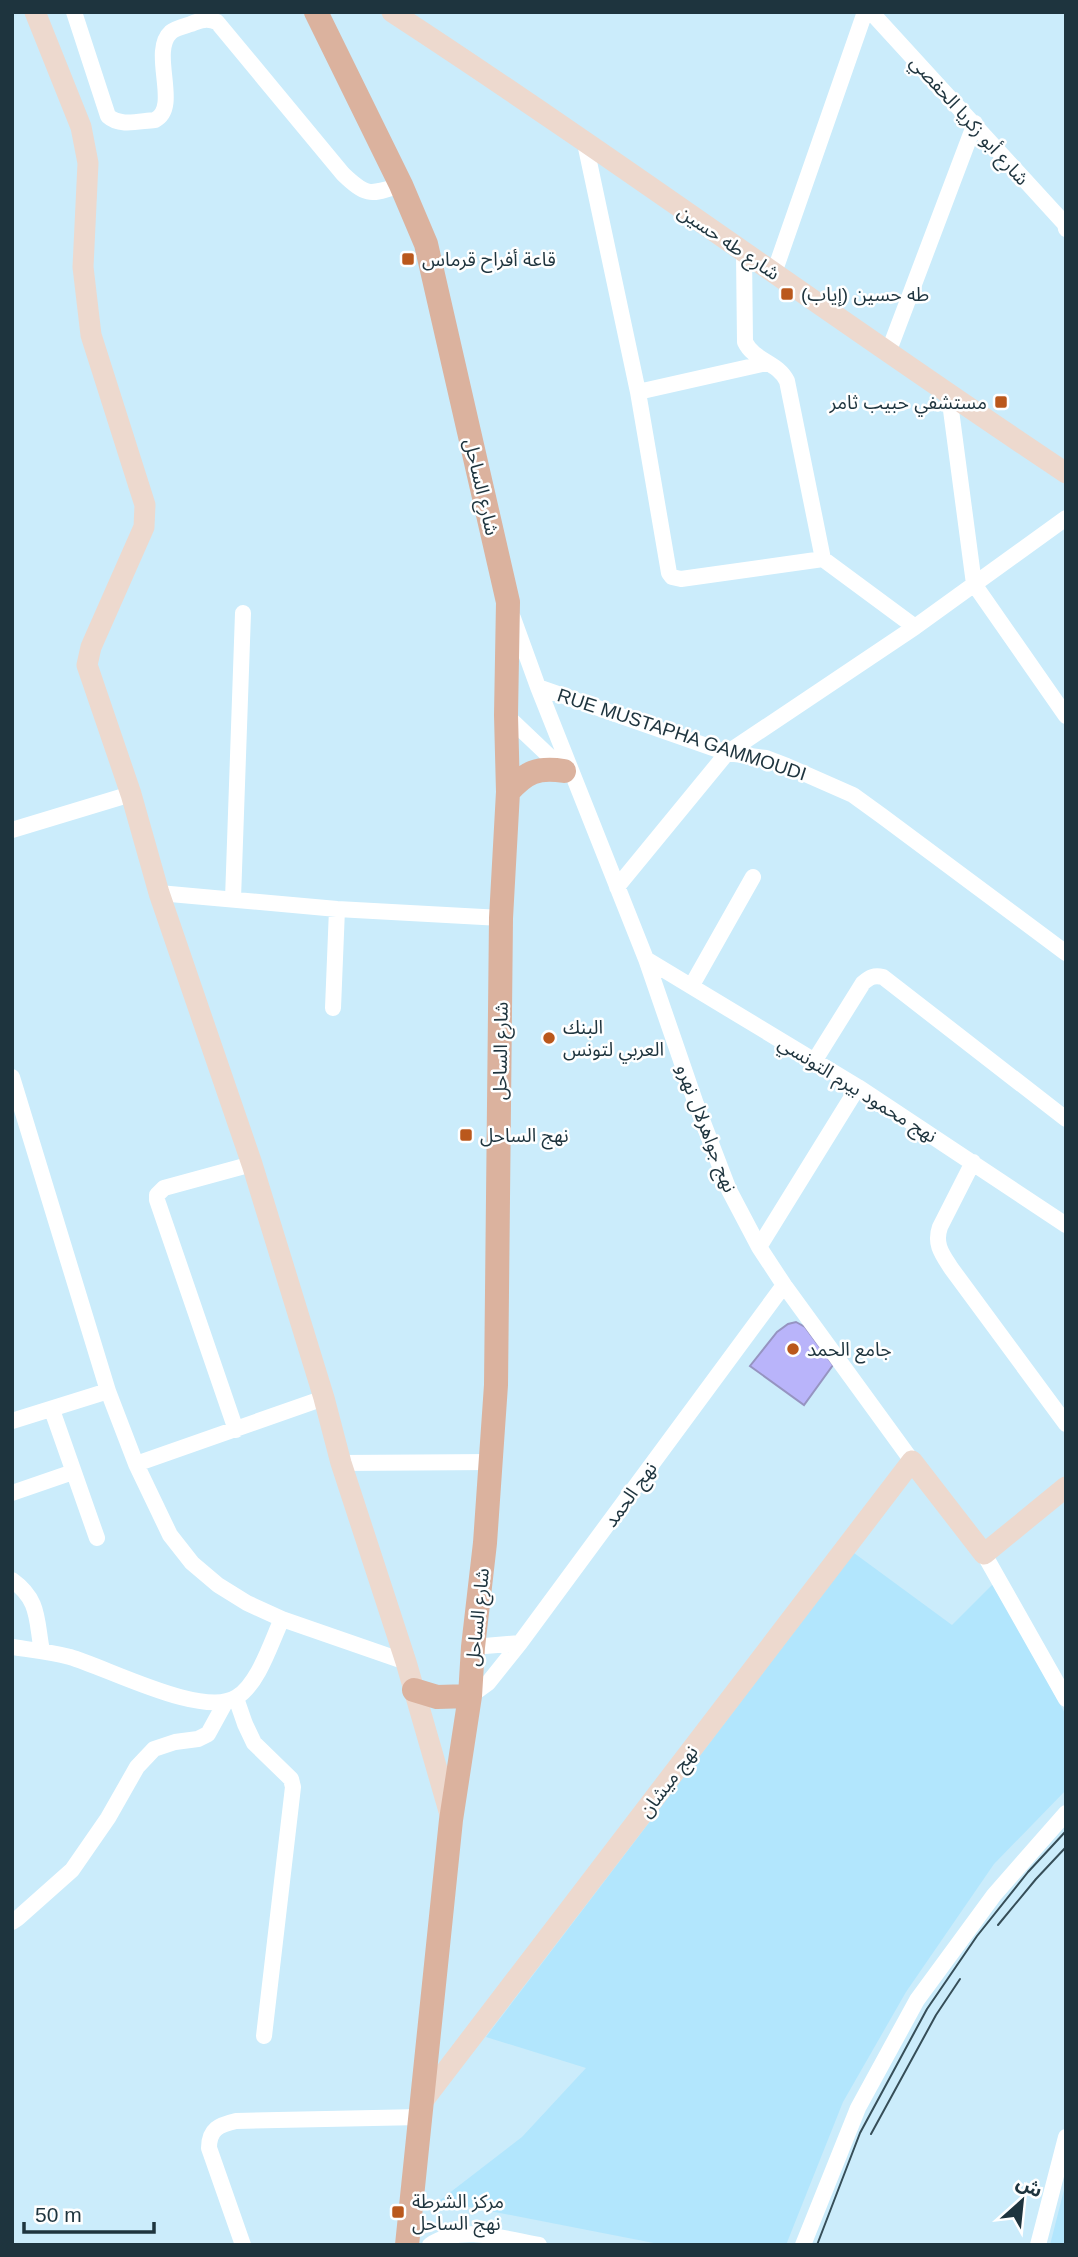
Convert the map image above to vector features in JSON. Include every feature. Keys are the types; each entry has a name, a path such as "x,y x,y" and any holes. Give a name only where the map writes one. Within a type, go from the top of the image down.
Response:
{"main road":[{"name":"شارع الساحل","path":"316,12 401,185 426,244 508,602 508,792 501,918 496,1385 492,1462 470,1696 451,1820 407,2245"},
{"path":"508,792 522,776 547,768 570,776"},
{"path":"414,1690 437,1697 470,1696"}],"street":[{"path":"35,12 85,145 88,163 83,267 91,335 145,505 144,527 87,659 131,794 159,893 252,1164 324,1398 341,1463 406,1662 451,1820"},
{"path":"74,12 108,116 112,120 118,123 160,118 165,107 163,48 167,37 172,30 211,19 217,22 355,186 373,194 401,185"},
{"name":"شارع طه حسين","path":"392,12 1066,473"},
{"path":"774,272 865,12"},
{"name":"شارع أبو زكريا الحفصي","path":"871,12 975,123 1066,226"},
{"path":"888,353 975,123"},
{"path":"586,143 638,392 668,569 672,577 681,579 823,559"},
{"path":"744,253 745,342 754,354 779,369 787,380 823,559 915,627"},
{"path":"638,392 768,363"},
{"path":"949,395 974,584 1066,716"},
{"path":"617,887 727,752 915,627 1066,518"},
{"name":"نهج جواهرلال نهرو","path":"508,602 570,776 646,959 696,1104 743,1220 784,1285 912,1461"},
{"path":"233,899 243,613"},
{"name":"RUE MUSTAPHA GAMMOUDI","path":"538,687 727,752 766,758 853,795 1066,953"},
{"path":"506,715 570,776"},
{"path":"12,830 131,794"},
{"path":"692,985 752,877"},
{"path":"159,893 337,909 501,918"},
{"path":"334,1008 337,909"},
{"name":"نهج محمود بيرم التونسي","path":"646,959 858,1087 1066,1225"},
{"path":"815,1060 863,983 876,975 883,977 1066,1119"},
{"path":"12,1077 108,1391 136,1464 170,1535 192,1563 218,1585 247,1603 282,1619 406,1662"},
{"path":"759,1247 858,1087"},
{"path":"973,1162 940,1227 938,1245 951,1268 1066,1424"},
{"path":"236,1430 157,1200 164,1188 252,1164"},
{"name":"نهج الحمد","path":"470,1696 488,1683 520,1643 784,1285"},
{"path":"12,1421 108,1391"},
{"path":"136,1464 324,1398"},
{"path":"52,1410 97,1538"},
{"path":"912,1461 984,1554 1066,1699"},
{"name":"نهج ميشان","path":"422,2109 912,1461"},
{"path":"341,1463 492,1462"},
{"path":"12,1493 73,1472"},
{"path":"984,1554 1066,1487"},
{"path":"12,1580 27,1591 34,1604 42,1651"},
{"path":"12,1922 72,1870 108,1818 137,1767 154,1749 175,1742 198,1739 208,1734 230,1700 247,1689 282,1619"},
{"path":"473,1647 520,1643"},
{"path":"12,1647 68,1657 186,1699 230,1700"},
{"path":"230,1700 254,1743 291,1780 293,1787 264,2036"},
{"path":"803,2245 858,2108 917,2000 994,1895 1066,1813"},
{"path":"243,2245 209,2148 209,2138 213,2130 221,2124 236,2120 422,2109"},
{"path":"1038,2245 1066,2137"},
{"path":"430,2245 454,2236 476,2233 538,2245"}],"shaded area":[{"path":"854,1553 952,1625 993,1584 1066,1715 1066,1790 994,1864 906,1992 843,2102 786,2245 664,2245 439,2201 522,2137 586,2068 486,2037"},
{"path":"1066,2182 1066,2245 1050,2245"}],"building":[{"name":"جامع الحمد","path":"796,1322 805,1327 833,1365 804,1405 750,1366 777,1332"}],"tram line":[{"path":"817,2245 860,2133 927,2009 977,1936 1028,1872 1066,1831"},
{"path":"998,1925 1066,1847"},
{"path":"871,2134 936,2015 960,1979"}],"place":[{"name":"قاعة أفراح قرماس","path":"408,259"},
{"name":"طه حسين (إياب)","path":"787,294"},
{"name":"مستشفي حبيب ثامر","path":"1001,402"},
{"name":"البنك العربي لتونس","path":"549,1038"},
{"name":"نهج الساحل","path":"466,1135"},
{"name":"جامع الحمد","path":"793,1349"},
{"name":"مركز الشرطة نهج الساحل","path":"398,2212"}]}
